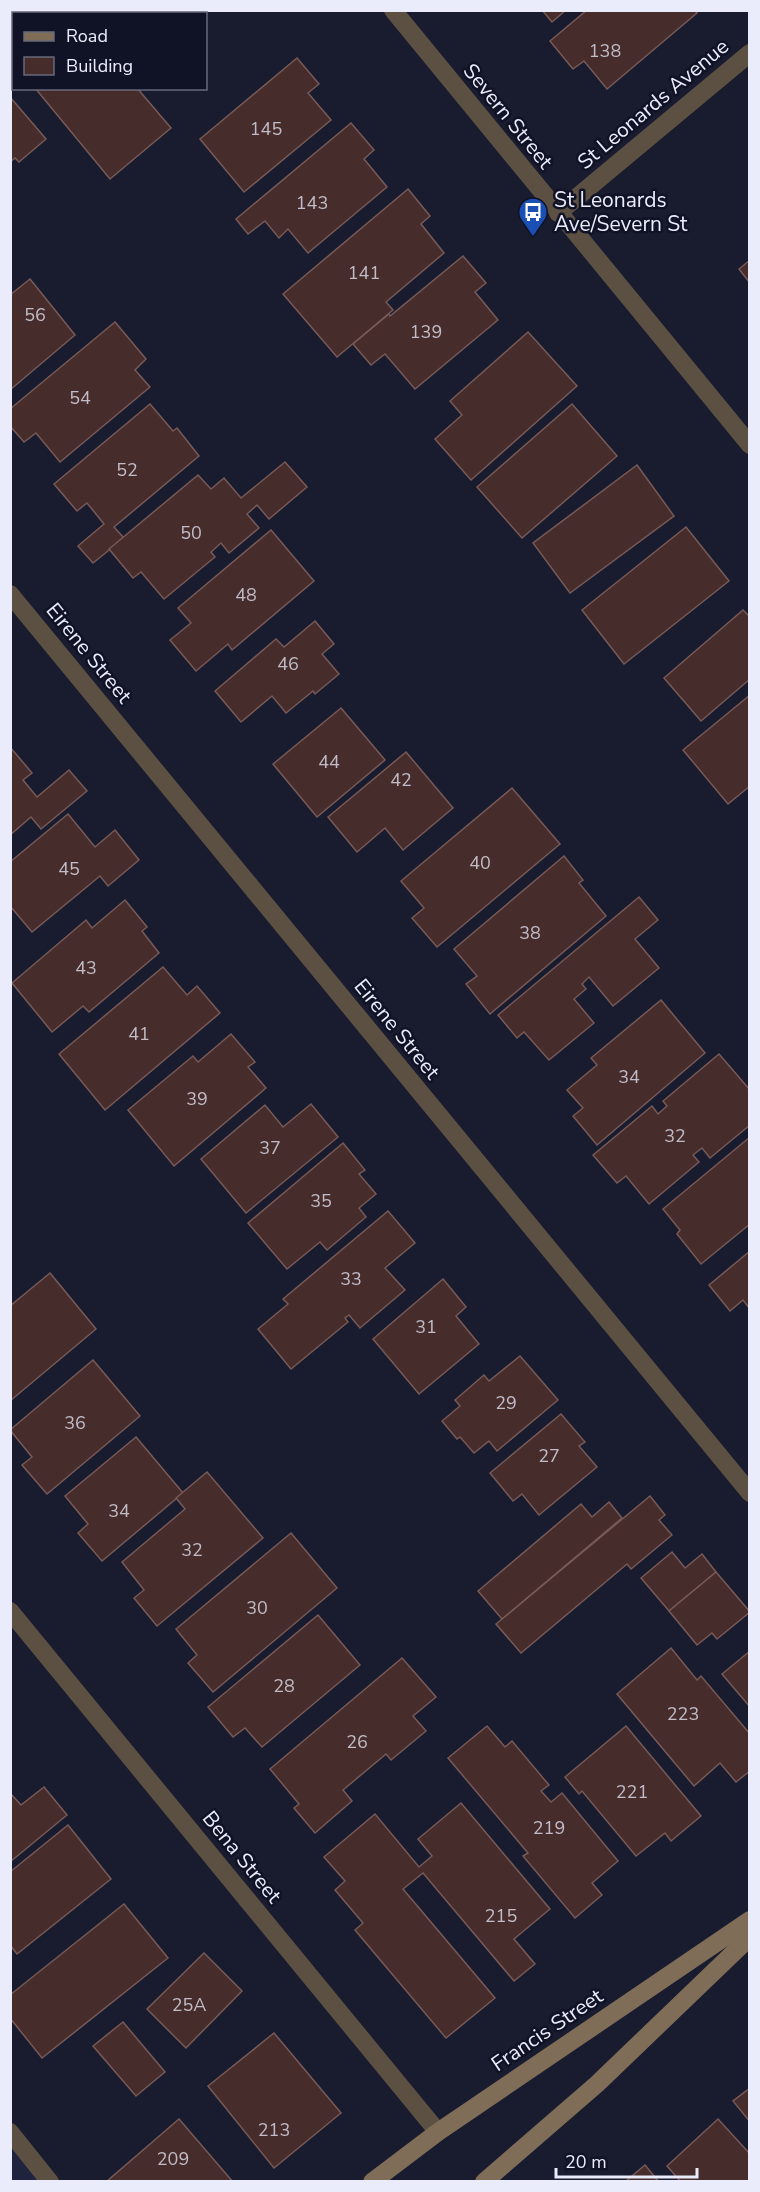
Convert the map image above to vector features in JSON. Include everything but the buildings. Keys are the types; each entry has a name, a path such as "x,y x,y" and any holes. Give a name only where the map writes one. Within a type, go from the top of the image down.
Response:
{"main road":[{"name":"Francis Street","path":"372,2181 438,2132 750,1920"},
{"path":"484,2181 597,2084 750,1938"}],"street":[{"name":"Severn Street","path":"393,10 750,445"},
{"name":"St Leonards Avenue","path":"558,213 750,53"},
{"name":"Eirene Street","path":"10,594 750,1493"},
{"name":"Bena Street","path":"10,1611 438,2132"},
{"path":"10,2132 50,2181"}],"shaded area":[{"path":"11,2148 38,2181 11,2181"}],"place":[{"name":"St Leonards Ave/Severn St","path":"533,238"}]}
